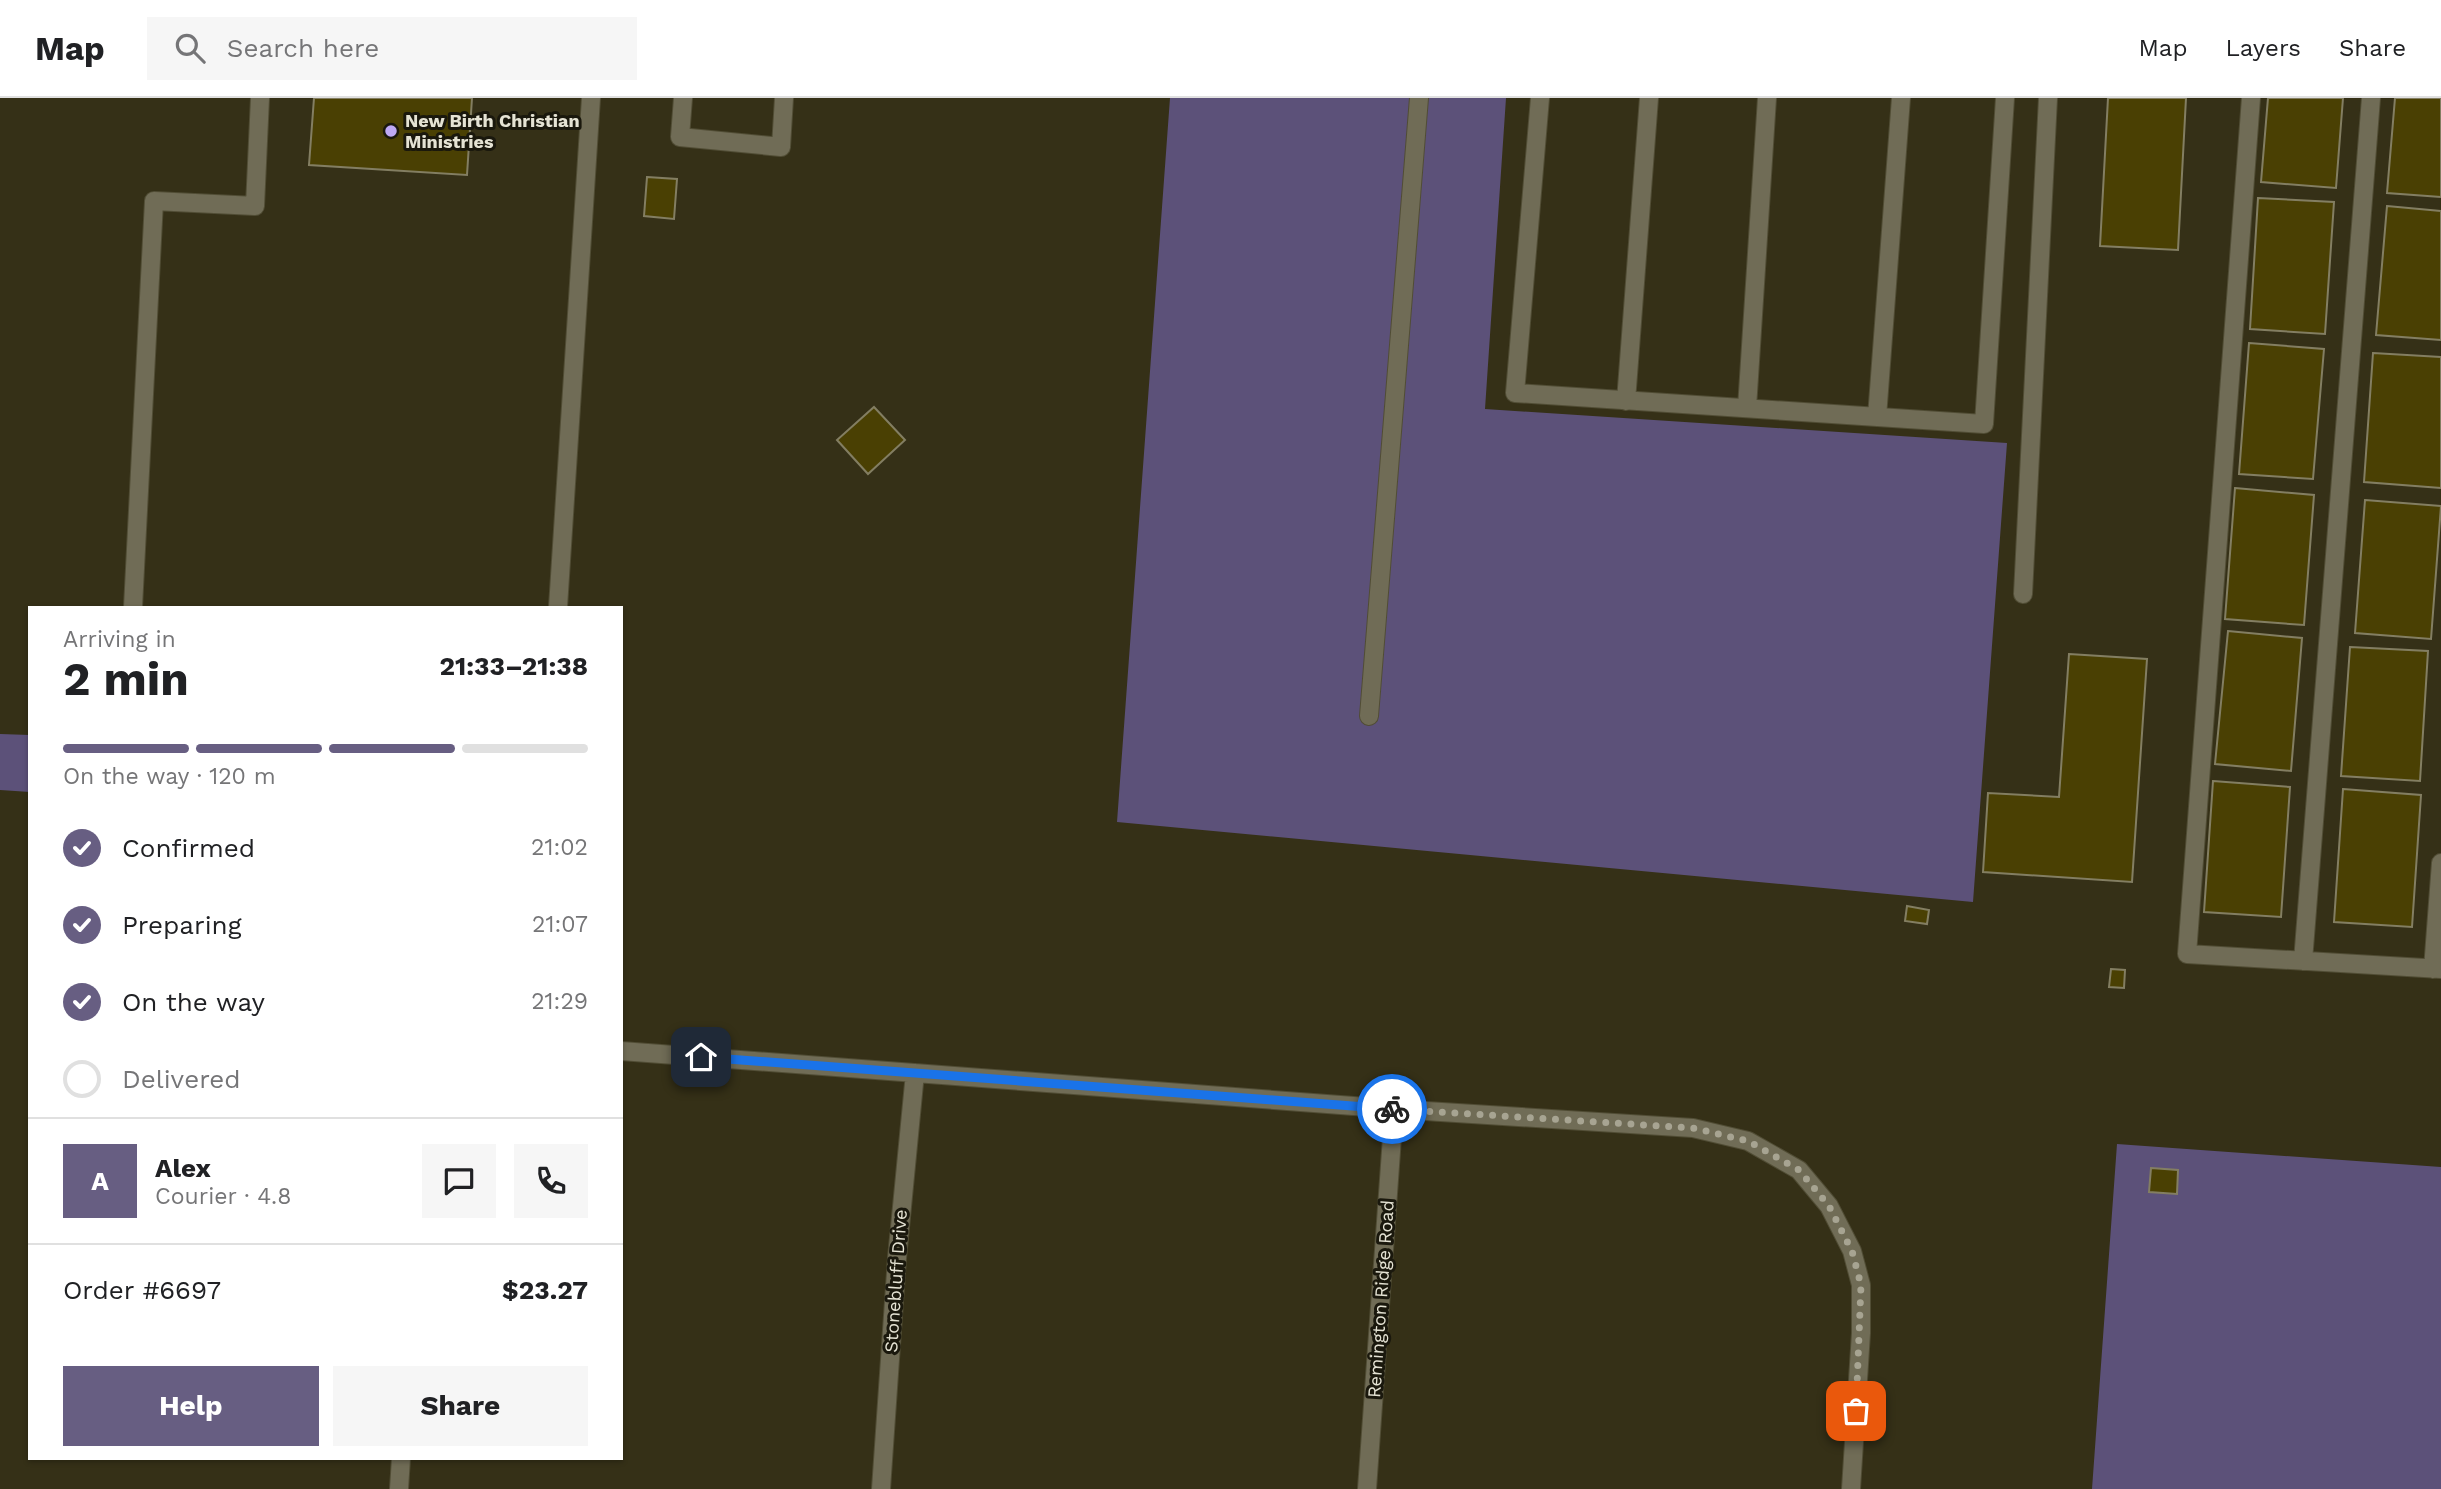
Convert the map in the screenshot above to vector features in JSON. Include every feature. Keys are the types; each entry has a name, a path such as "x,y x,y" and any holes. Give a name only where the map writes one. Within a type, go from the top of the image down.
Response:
{"street":[{"path":"134,606 154,201 255,206 260,98"},
{"path":"558,606 592,98"},
{"path":"683,98 680,137 781,147 784,98"},
{"path":"1369,716 1419,98"},
{"path":"1540,98 1515,393 1984,424 2005,98"},
{"path":"1626,401 1649,98"},
{"path":"1747,408 1767,98"},
{"path":"1877,416 1901,98"},
{"path":"2023,594 2048,98"},
{"path":"2250,98 2187,954 2437,969 2441,863"},
{"path":"2303,961 2371,98"},
{"path":"623,1051 1717,1132 1762,1148 1799,1170 1829,1206 1852,1251 1861,1285 1851,1489"},
{"name":"Stonebluff Drive","path":"881,1489 897,1258 915,1073"},
{"name":"Remington Ridge Road","path":"1367,1489 1394,1109"},
{"path":"399,1489 401,1460"}],"shaded area":[{"path":"1170,98 1506,98 1485,409 2007,443 1973,902 1117,822"},
{"path":"0,734 28,735 28,792 0,790"},
{"path":"2117,1144 2441,1167 2441,1489 2092,1489"}],"building":[{"name":"New Birth Christian Ministries","path":"314,98 472,98 467,175 309,165"},
{"path":"2108,98 2186,98 2178,250 2100,246"},
{"path":"2268,98 2343,98 2336,188 2261,182"},
{"path":"2395,98 2441,98 2441,197 2387,193"},
{"path":"647,177 677,179 674,219 644,216"},
{"path":"2258,198 2334,202 2325,334 2250,329"},
{"path":"2387,206 2441,211 2441,340 2376,335"},
{"path":"2249,343 2324,349 2313,479 2239,474"},
{"path":"2373,353 2441,357 2441,488 2364,482"},
{"path":"874,407 905,440 868,474 837,440"},
{"path":"2235,488 2314,495 2304,625 2225,619"},
{"path":"2365,500 2441,506 2431,639 2355,633"},
{"path":"2228,631 2302,638 2291,771 2215,764"},
{"path":"2350,647 2428,651 2420,781 2341,776"},
{"path":"2069,654 2147,659 2132,882 1983,872 1988,793 2059,797"},
{"path":"2213,781 2290,787 2281,917 2204,912"},
{"path":"2343,789 2421,795 2412,927 2334,922"},
{"path":"1907,906 1929,910 1927,924 1905,921"},
{"path":"2111,969 2125,970 2124,988 2109,987"},
{"path":"2151,1168 2178,1170 2177,1194 2149,1192"}],"way so far":[{"path":"1392,1109 1693,1128 1748,1141 1799,1170 1829,1206 1852,1251 1861,1285 1856,1411"}],"place":[{"name":"New Birth Christian Ministries","path":"391,131"}],"route":[{"path":"701,1057 1392,1109"}]}
